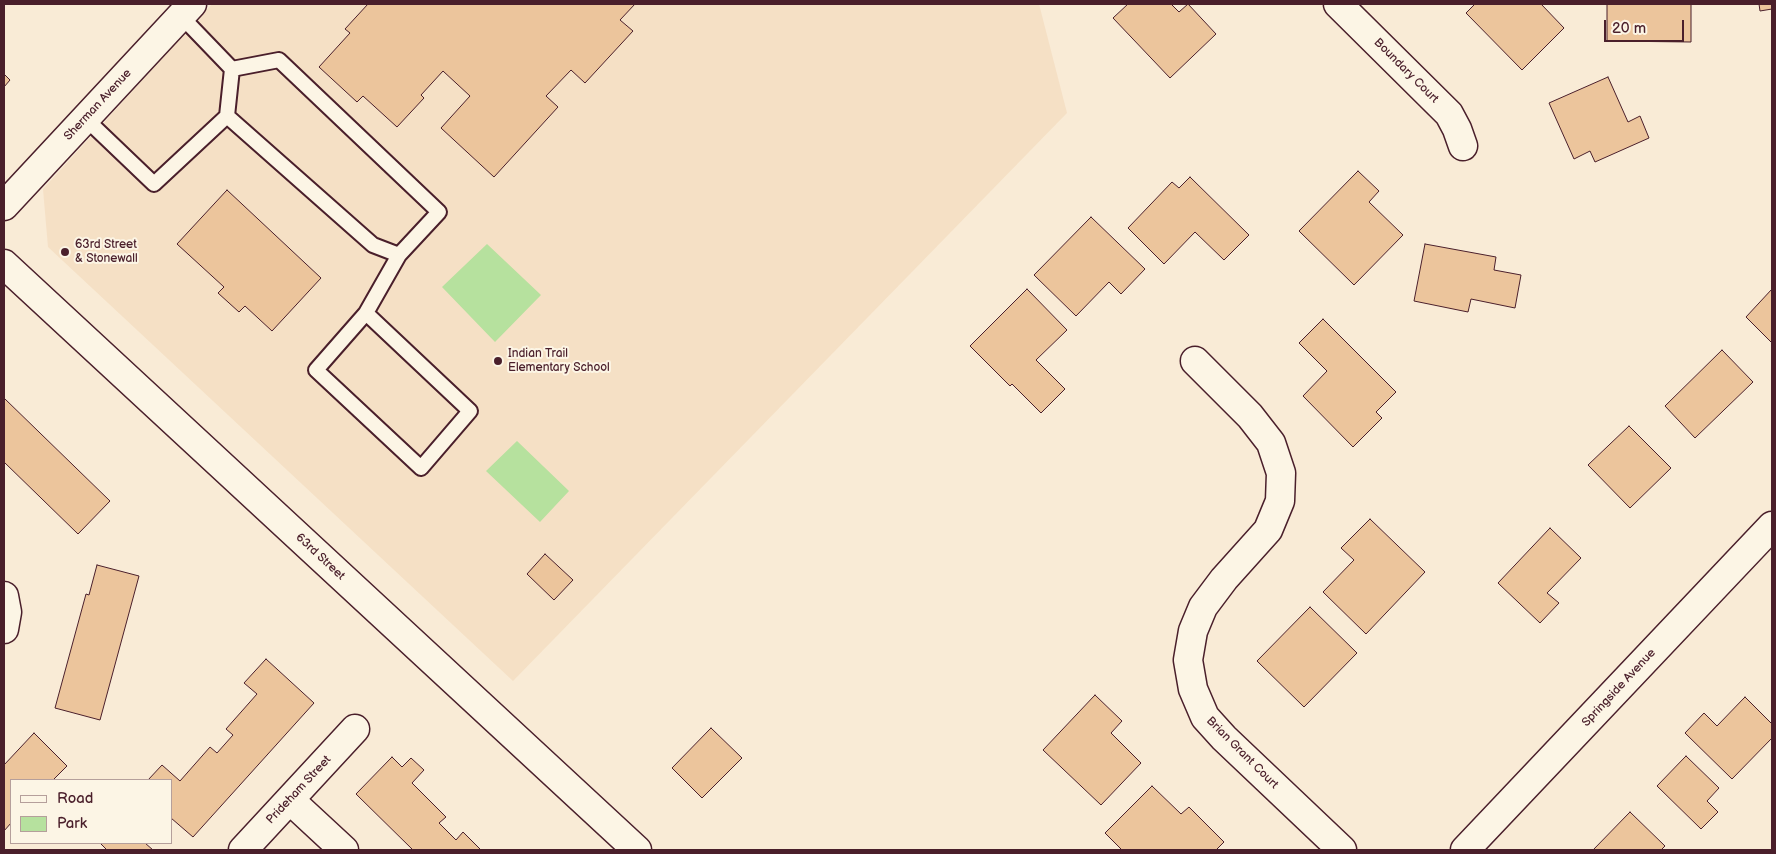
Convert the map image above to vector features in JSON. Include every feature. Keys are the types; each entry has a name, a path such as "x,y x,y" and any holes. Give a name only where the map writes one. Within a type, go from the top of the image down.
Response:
{"street":[{"name":"Boundary Court","path":"1338,4 1448,114 1457,129 1463,146"},
{"name":"Sherman Avenue","path":"4,206 186,10"},
{"name":"63rd Street","path":"4,264 637,850"},
{"name":"Brian Grant Court","path":"1195,361 1250,416 1271,443 1281,473 1280,501 1268,530 1224,579 1203,606 1192,631 1188,660 1193,689 1205,716 1224,738 1342,850"},
{"name":"Springside Avenue","path":"1465,850 1772,526"},
{"path":"4,596 7,612 4,629"},
{"name":"Prideham Street","path":"243,850 355,729"},
{"path":"290,800 344,850"}],"lane":[{"path":"86,119 154,184 227,116 232,70 186,10"},
{"path":"232,70 278,60 439,212 399,255 366,313 316,370 421,468 470,411 366,313"},
{"path":"227,116 373,245 399,255"}],"shaded area":[{"name":"Indian Trail Elementary School","path":"212,4 1039,4 1067,113 513,681 48,247 43,189"}],"green space":[{"path":"487,244 541,295 495,342 442,287"},
{"path":"517,441 569,491 540,522 486,471"}],"building":[{"path":"368,4 635,4 620,20 633,31 585,83 571,70 546,96 558,107 494,177 441,128 470,96 443,71 421,95 424,98 397,127 363,96 357,102 319,67 350,33 345,29"},
{"path":"1128,4 1171,4 1179,12 1188,4 1216,34 1170,78 1113,18"},
{"path":"1475,4 1541,4 1564,28 1522,70 1466,13"},
{"path":"1607,4 1691,4 1691,42 1607,41"},
{"path":"1759,4 1772,4 1772,9 1760,11"},
{"path":"4,74 10,80 4,87"},
{"path":"1608,77 1628,122 1640,116 1649,138 1595,162 1590,151 1574,159 1549,103"},
{"path":"1358,171 1379,191 1369,202 1403,235 1354,285 1299,231"},
{"path":"1190,177 1249,235 1224,260 1195,232 1164,264 1128,228 1172,182 1179,188"},
{"path":"227,190 321,278 272,331 245,306 239,312 218,293 224,287 177,244"},
{"path":"1091,217 1145,269 1121,294 1109,282 1076,316 1034,275"},
{"path":"1425,244 1496,257 1494,270 1521,275 1515,308 1471,299 1468,312 1414,301"},
{"path":"1027,289 1067,330 1036,360 1065,389 1041,413 1012,384 1010,386 970,346"},
{"path":"1772,289 1772,343 1746,317"},
{"path":"1323,319 1396,392 1376,412 1382,418 1353,447 1303,396 1327,371 1299,343"},
{"path":"1722,350 1753,382 1695,438 1665,406"},
{"path":"4,398 110,501 78,534 4,462"},
{"path":"1629,426 1671,468 1630,508 1588,465"},
{"path":"1370,519 1425,572 1366,634 1323,592 1354,560 1341,548"},
{"path":"1550,528 1581,558 1547,593 1559,603 1540,623 1498,583"},
{"path":"545,554 573,580 554,600 527,574"},
{"path":"97,565 139,576 100,720 55,708 86,594 89,595"},
{"path":"1310,607 1357,653 1304,707 1257,661"},
{"path":"266,659 314,703 193,837 172,819 172,779 149,779 162,765 180,781 210,747 217,753 233,735 226,729 257,694 244,683"},
{"path":"1095,695 1122,721 1111,733 1141,763 1101,805 1043,750"},
{"path":"1745,697 1772,724 1772,738 1732,779 1685,733 1704,713 1717,726"},
{"path":"711,728 742,758 702,798 672,768"},
{"path":"34,733 67,766 54,779 10,779 10,824 4,831 4,765"},
{"path":"1686,756 1719,788 1707,801 1718,812 1701,829 1657,786"},
{"path":"392,757 402,767 411,758 424,770 412,783 446,817 439,823 456,840 463,832 481,850 413,850 356,794"},
{"path":"1152,786 1181,814 1189,807 1224,842 1216,850 1122,850 1105,833"},
{"path":"1630,812 1665,846 1661,850 1593,850"},
{"path":"101,844 146,844 153,850 107,850"}],"place":[{"name":"63rd Street & Stonewall","path":"65,252"},
{"name":"Indian Trail Elementary School","path":"498,361"}]}
